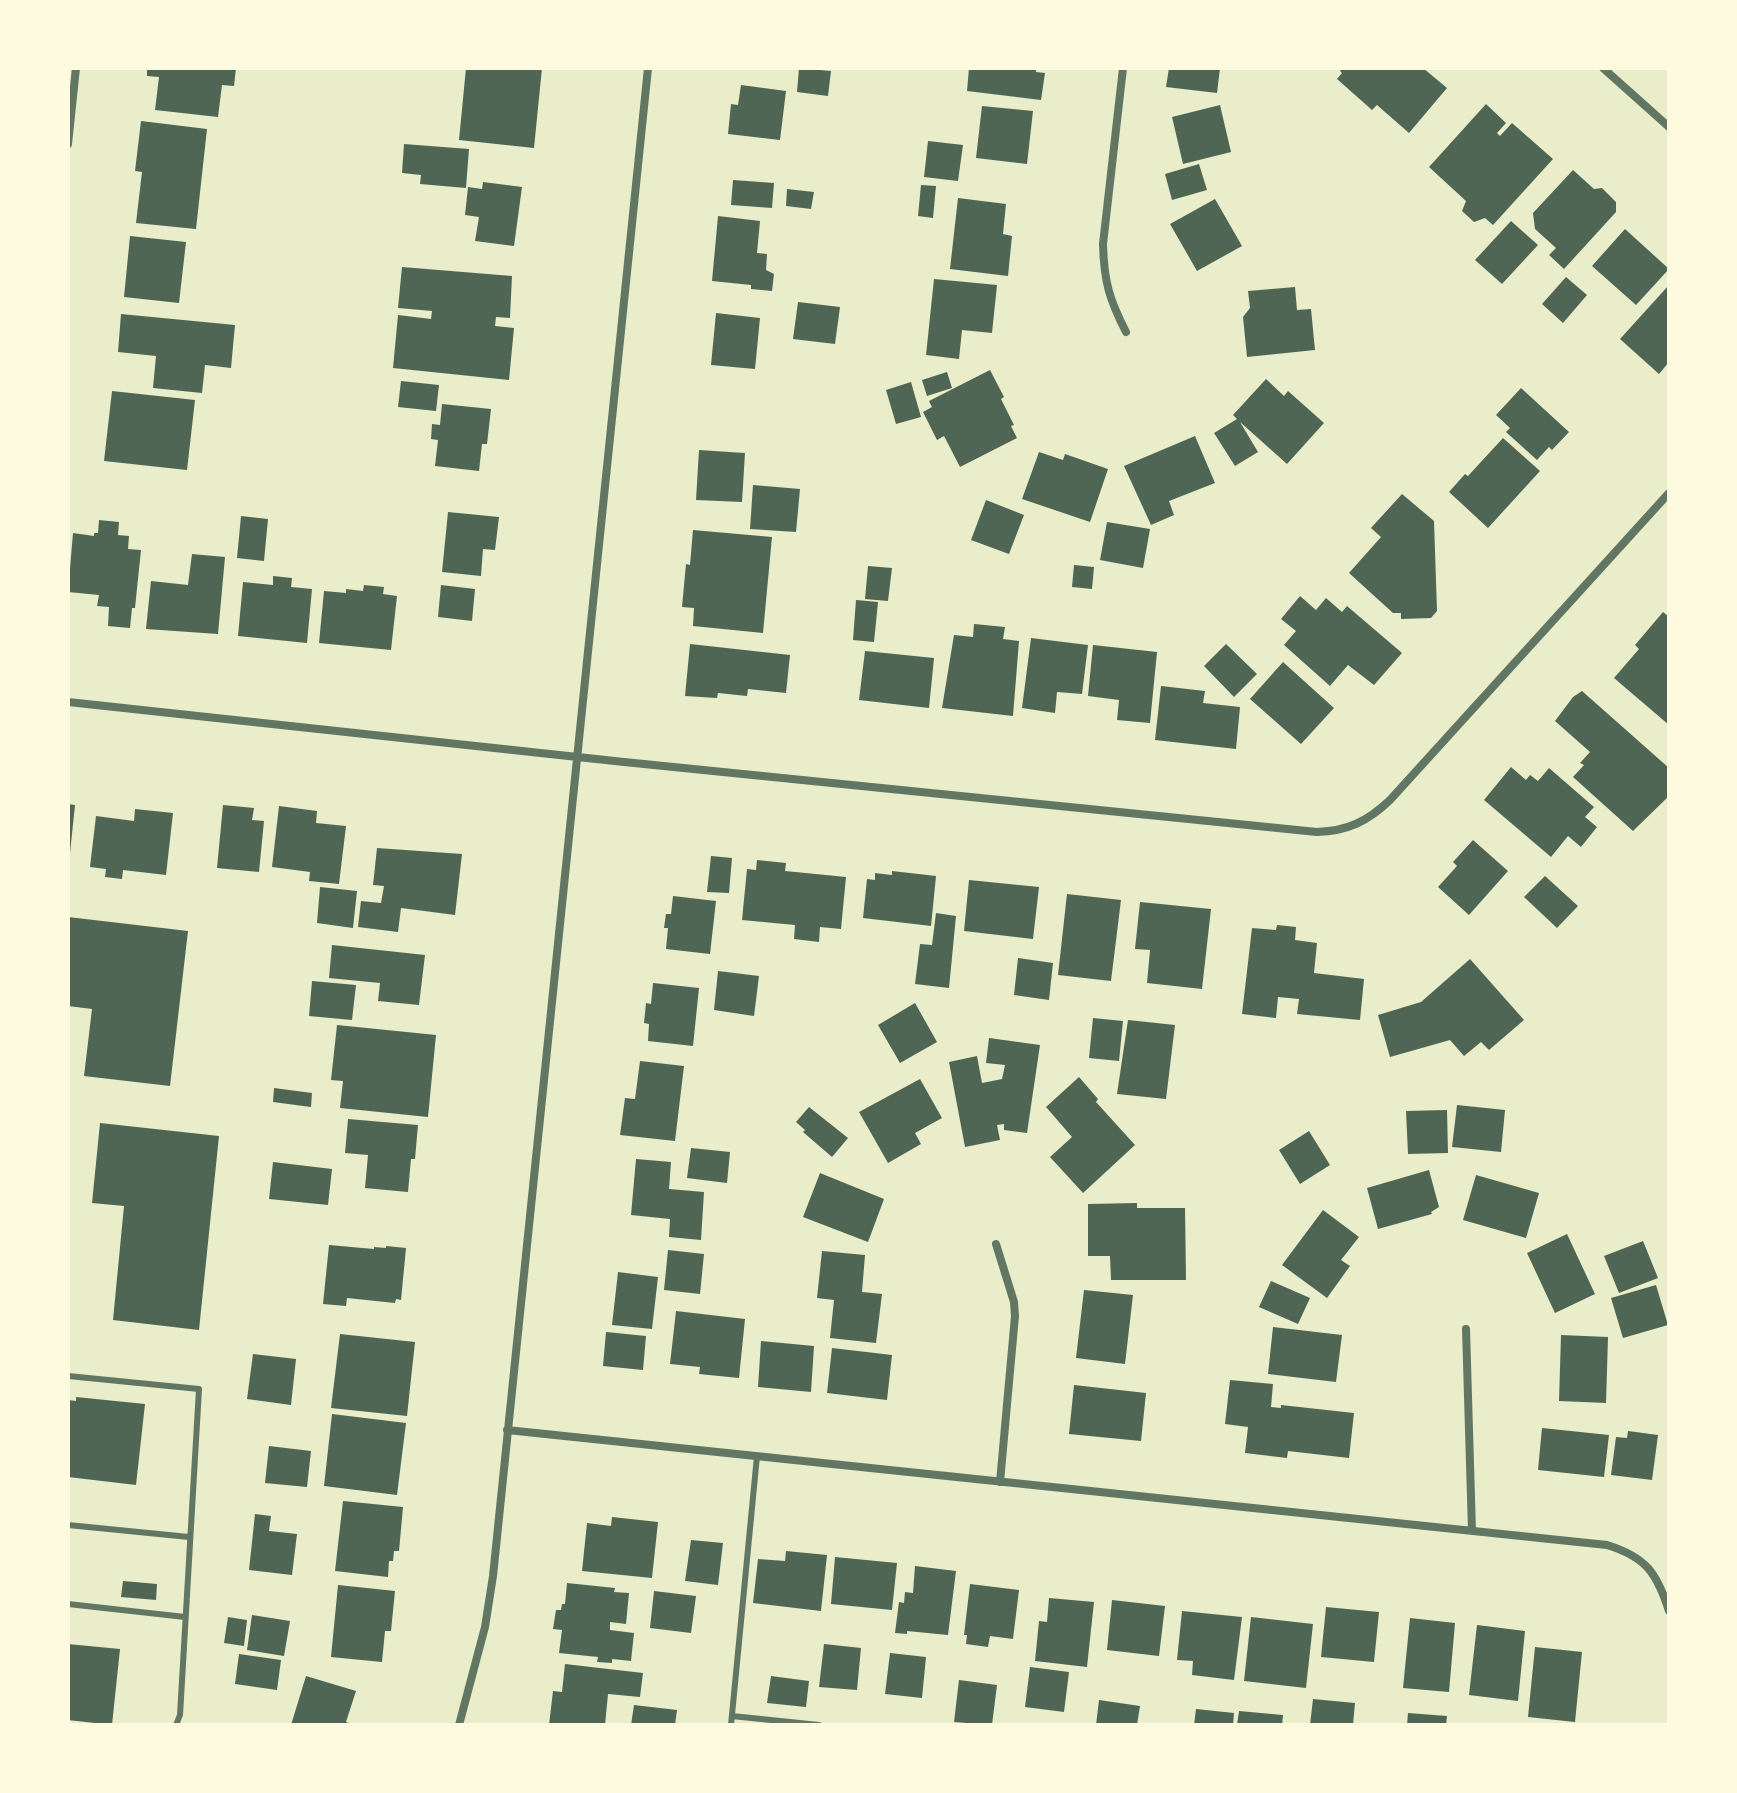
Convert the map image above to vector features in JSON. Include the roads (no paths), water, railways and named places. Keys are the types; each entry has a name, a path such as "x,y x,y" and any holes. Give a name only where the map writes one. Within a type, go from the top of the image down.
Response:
{"street":[{"path":"68,144 76,68"},
{"path":"459,1725 485,1627 648,68"},
{"path":"1123,68 1103,244 1110,303 1126,332"},
{"path":"1603,68 1669,127"},
{"path":"68,702 1317,832 1350,828 1363,823 1390,800 1669,493"},
{"path":"996,1244 1014,1302 1015,1316 1000,1482"},
{"path":"1466,1329 1472,1531"},
{"path":"507,1430 1607,1545 1639,1557 1656,1578 1669,1611"}],"lane":[{"path":"68,1376 199,1389 180,1715 176,1725"},
{"path":"731,1725 757,1456"},
{"path":"68,1525 189,1537"},
{"path":"68,1604 185,1617"},
{"path":"732,1716 819,1725"}]}
